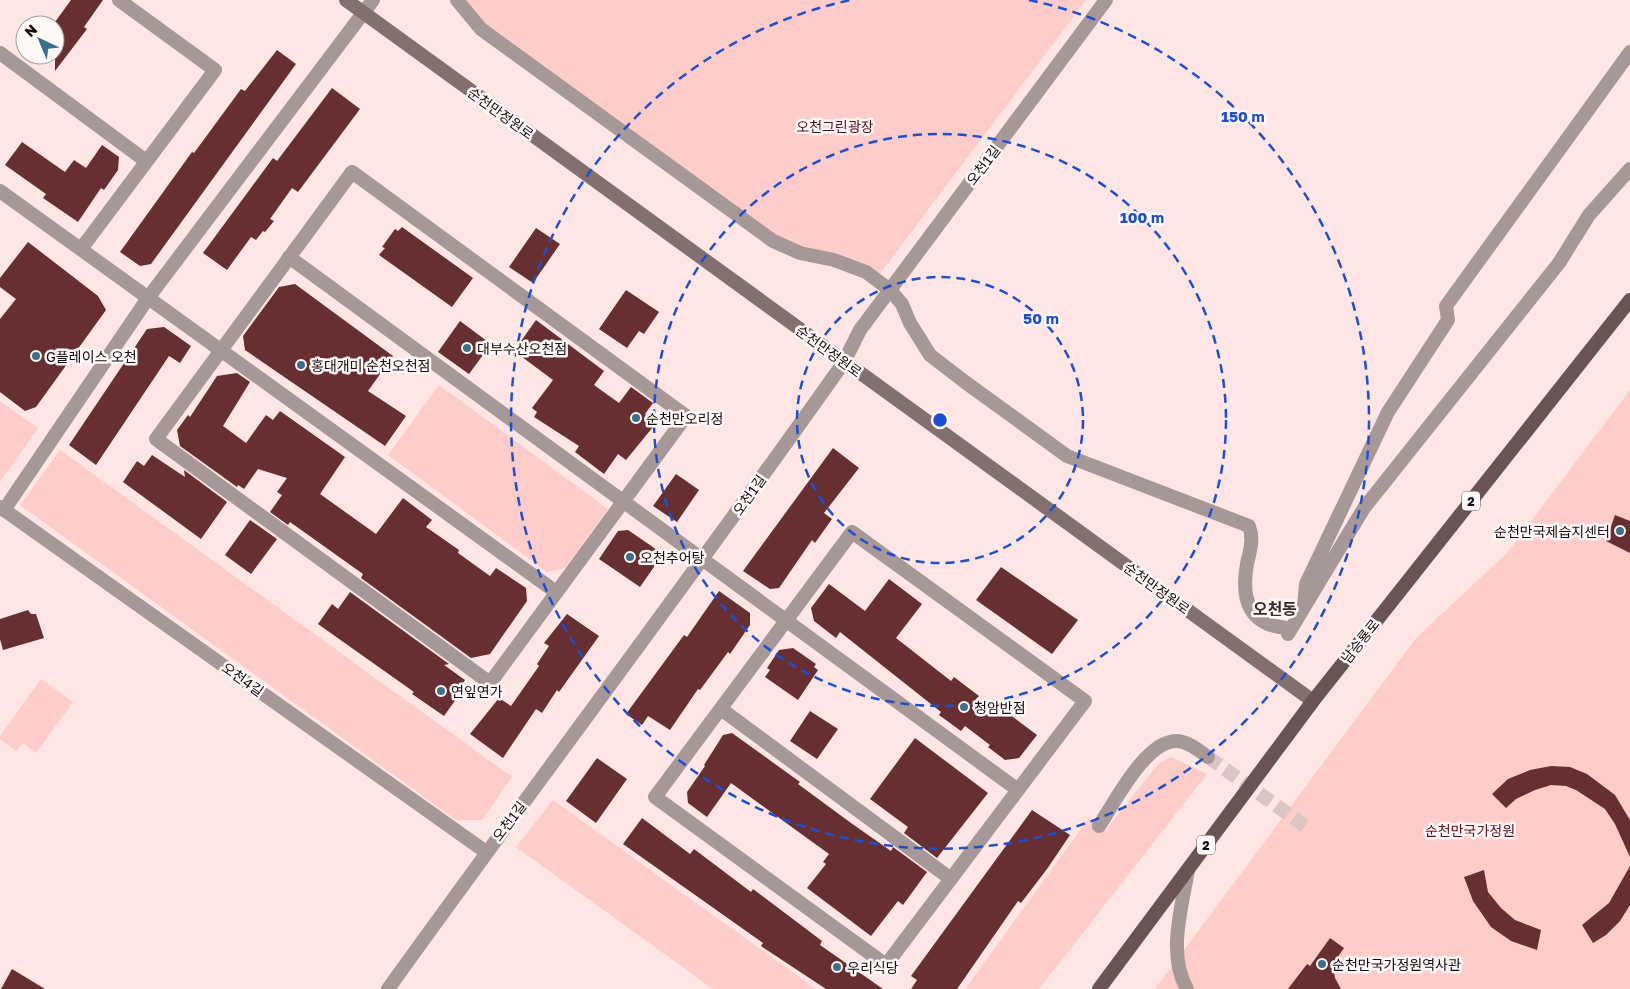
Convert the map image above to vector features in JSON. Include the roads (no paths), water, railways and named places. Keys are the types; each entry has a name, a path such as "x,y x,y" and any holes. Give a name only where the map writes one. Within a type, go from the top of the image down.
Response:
{"main road":[{"name":"순천만정원로","path":"346,0 1312,701"},
{"name":"남승룡로","path":"1099,989 1312,701 1630,300"}],"street":[{"path":"81,249 215,70 119,0"},
{"path":"2,508 148,298 373,0"},
{"path":"457,0 481,29 773,241 800,253 848,264 866,272 890,290 902,304 910,324 930,355 1054,448 1088,465 1249,526 1252,546 1244,580 1244,595 1248,606 1267,624 1289,631 1364,508 1559,263 1589,215 1630,168"},
{"name":"오천1길","path":"388,989 486,852 703,560 844,362 860,330 1106,0"},
{"path":"1304,606 1306,584 1388,412 1448,320 1446,306 1630,52"},
{"path":"0,53 146,161"},
{"path":"352,172 686,416 490,683 156,439 289,257 352,172"},
{"path":"0,191 556,592"},
{"path":"289,257 1018,790"},
{"name":"오천4길","path":"2,508 486,852"},
{"path":"852,532 1085,701 886,965 655,797 720,709 852,532"},
{"path":"720,709 951,878"},
{"path":"1099,826 1144,759 1165,742 1177,741 1186,743 1208,757"},
{"path":"1187,989 1178,965 1177,943 1188,870"}],"tunnel":[{"path":"1208,757 1305,826"}],"place":[{"name":"대부수산오천점","path":"467,348"},
{"name":"G플레이스 오천","path":"36,356"},
{"name":"홍대개미 순천오천점","path":"301,365"},
{"name":"순천만오리정","path":"636,418"},
{"name":"순천만국제습지센터","path":"1620,531"},
{"name":"오천추어탕","path":"630,557"},
{"name":"연잎연가","path":"441,691"},
{"name":"청암반점","path":"964,707"},
{"name":"순천만국가정원역사관","path":"1322,964"},
{"name":"우리식당","path":"837,967"}],"district":[{"name":"오천동","path":"1275,609"}],"park label":[{"name":"오천그린광장","path":"835,126"},
{"name":"순천만국가정원","path":"1470,830"}]}
